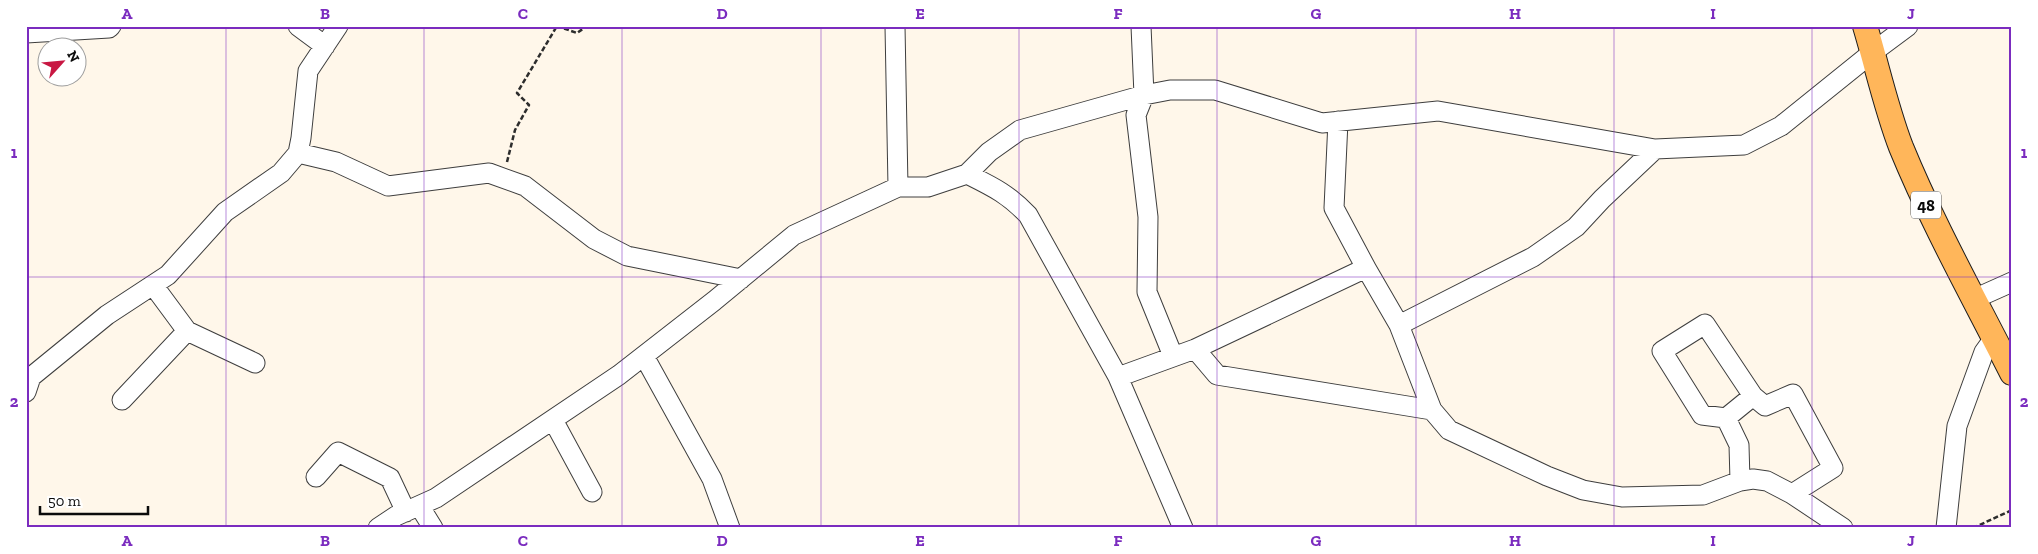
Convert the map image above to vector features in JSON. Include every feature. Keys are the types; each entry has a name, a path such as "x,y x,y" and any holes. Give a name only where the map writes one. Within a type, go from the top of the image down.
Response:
{"main road":[{"name":"48","path":"1865,26 1889,111 1925,202 2012,373"}],"street":[{"path":"26,33 109,28 111,26"},
{"path":"298,26 325,46"},
{"path":"28,380 107,315 168,275 224,212 281,173 298,153 308,71 338,26"},
{"path":"895,26 898,187"},
{"path":"1141,26 1144,95 1136,115 1148,217 1148,292 1173,356"},
{"path":"378,528 396,516 413,510 436,498 619,375 794,235 898,187 928,187 967,174 989,152 1020,130 1144,95 1170,90 1215,90 1322,122 1438,111 1655,149 1744,145 1781,126 1908,26"},
{"path":"1338,121 1334,208 1399,325 1432,410 1449,430 1547,476 1583,490 1622,497 1703,495 1740,481 1752,479 1767,481 1792,494 1843,528"},
{"path":"1399,325 1533,257 1576,227 1602,199 1655,149"},
{"path":"298,153 336,162 388,186 490,173 526,186 594,239 627,256 741,279"},
{"path":"967,174 1014,200 1028,215 1118,377 1183,528"},
{"path":"1118,377 1195,349 1366,268"},
{"path":"1974,299 2012,282"},
{"path":"153,285 187,331 254,363"},
{"path":"1752,396 1726,418 1702,415 1662,351 1705,324 1752,396 1765,406 1793,394 1833,468 1792,494"},
{"path":"122,400 187,331"},
{"path":"1946,528 1957,426 1984,352 1994,338"},
{"path":"1195,349 1217,375 1432,410"},
{"path":"644,356 712,479 730,528"},
{"path":"1726,418 1740,445 1740,481"},
{"path":"553,420 592,492"},
{"path":"316,477 338,452 390,478 413,510 433,528"}],"path":[{"path":"503,178 515,130 529,105 517,93 557,26 577,33 588,26"},
{"path":"1973,528 2012,510"}]}
